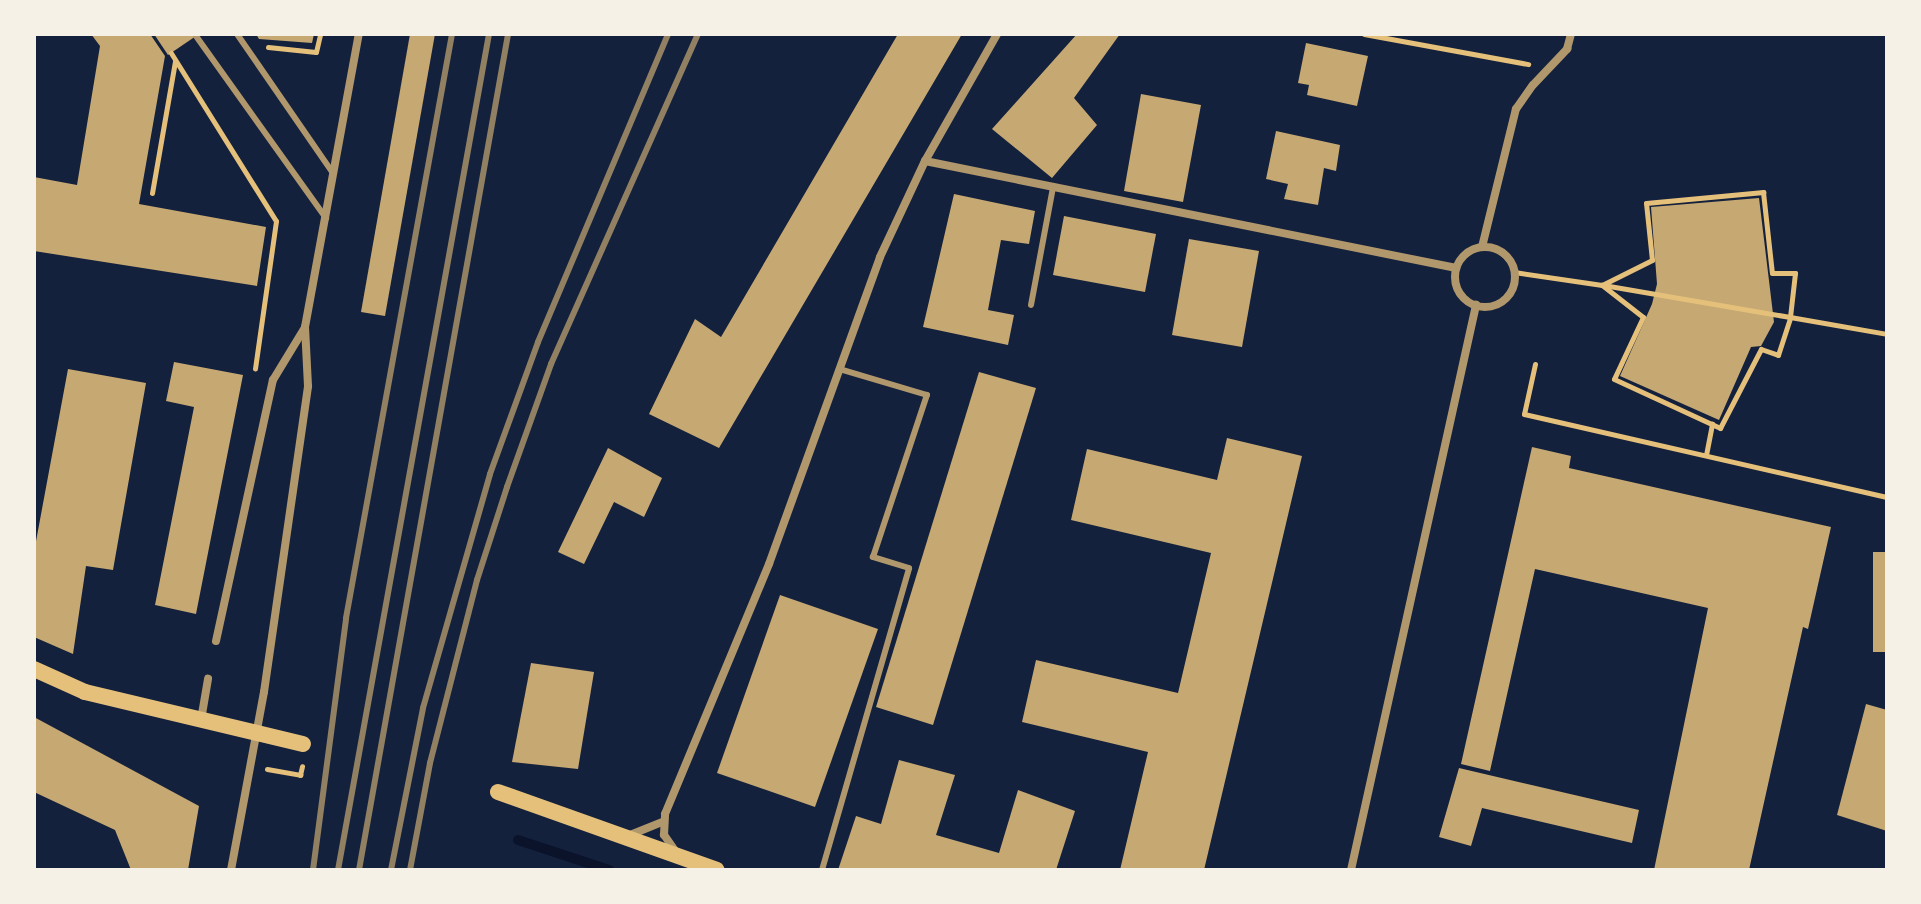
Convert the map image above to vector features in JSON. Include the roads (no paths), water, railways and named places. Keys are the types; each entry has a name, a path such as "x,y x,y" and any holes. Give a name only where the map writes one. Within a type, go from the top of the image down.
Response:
{"main road":[{"path":"34,669 85,692 303,744"},
{"path":"498,792 709,868"}],"street":[{"path":"231,870 264,692 308,386 305,327 359,34"},
{"path":"709,868 668,843 663,822 769,564 880,257 925,161 997,34"},
{"path":"1482,247 1516,109 1533,85 1567,49 1571,34"},
{"path":"925,161 1456,268"},
{"path":"1482,247 1493,247 1503,253 1514,272 1514,283 1502,301 1492,306 1476,305 1460,293 1455,281 1456,268 1471,250 1482,247"},
{"path":"1351,870 1476,305"},
{"path":"216,641 273,380 305,327"},
{"path":"201,720 208,679"},
{"path":"605,829 635,834 663,822"}],"lane":[{"path":"237,34 333,173"},
{"path":"196,36 326,218"},
{"path":"1031,305 1053,188"},
{"path":"822,870 909,568 873,557 927,395 840,369"}],"waterway":[{"path":"518,840 609,870"}],"railway":[{"path":"313,870 346,618 452,34"},
{"path":"338,870 489,34"},
{"path":"359,870 508,34"},
{"path":"391,870 423,708 490,474 538,342 668,34"},
{"path":"410,870 430,763 477,580 507,487 551,364 698,34"}]}
